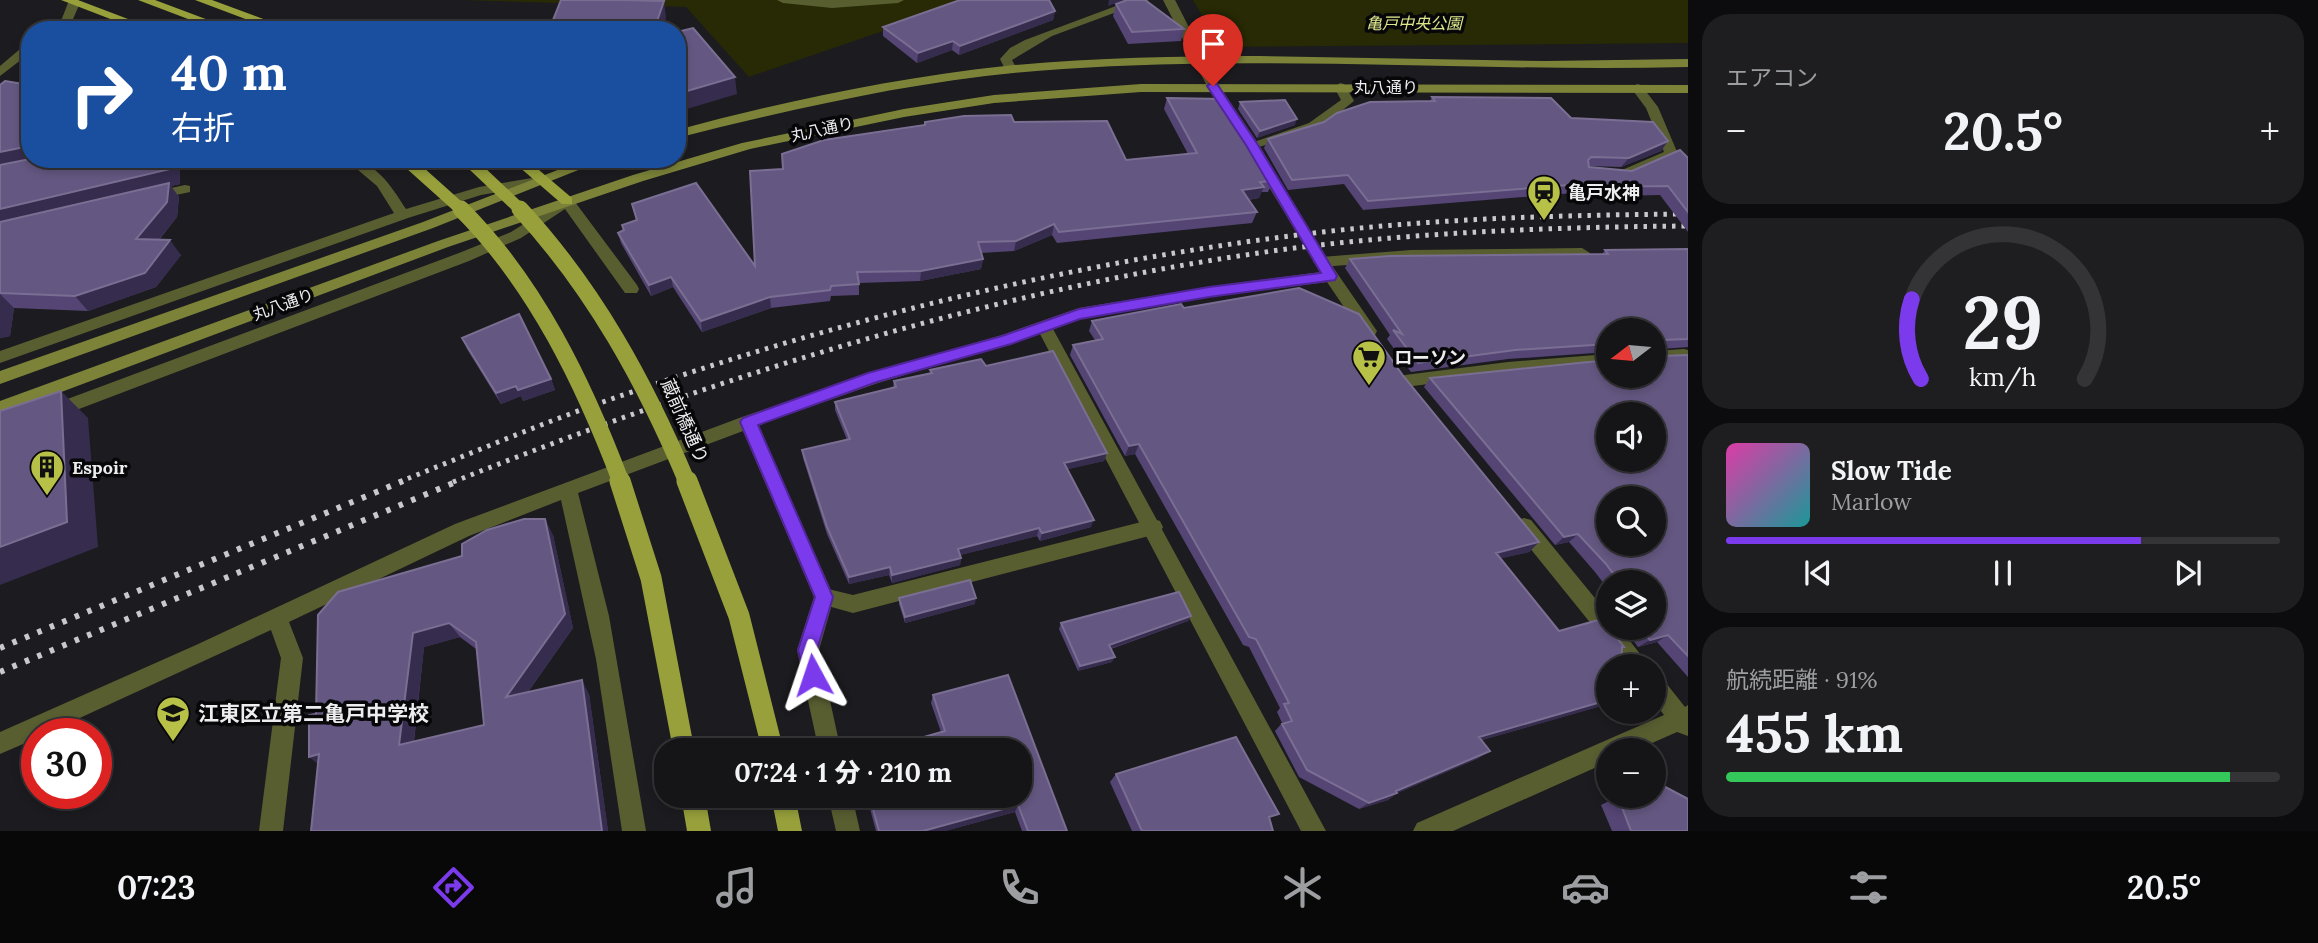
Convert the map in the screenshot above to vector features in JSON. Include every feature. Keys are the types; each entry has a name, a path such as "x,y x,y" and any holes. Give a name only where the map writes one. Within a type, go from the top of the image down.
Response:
{"main road":[{"path":"144,0 204,21"},
{"path":"201,0 261,21"},
{"path":"70,1 126,21"},
{"name":"丸八通り","path":"686,165 747,146 881,117 1011,69 1202,60 1688,63"},
{"name":"丸八通り","path":"686,132 775,108 959,90 1054,93 1213,86 1688,89"},
{"path":"416,168 438,186 500,253 549,322 579,382 639,533 656,599 682,738"},
{"name":"蔵前橋通り","path":"478,168 541,230 602,310 632,363 667,432 734,598 770,738"},
{"path":"529,168 567,201"},
{"name":"丸八通り","path":"0,378 428,225 575,168"},
{"name":"丸八通り","path":"0,408 443,244 567,201 675,168"},
{"path":"695,808 699,831"},
{"path":"785,808 790,831"}],"street":[{"path":"783,0 832,5 898,0"},
{"path":"1011,69 1006,59 1011,51 1032,40 1143,0"},
{"path":"1169,0 1213,86 1252,145 1326,269 1382,348"},
{"path":"64,21 70,1"},
{"path":"0,72 21,54"},
{"path":"1252,145 1314,127 1348,101 1340,87"},
{"path":"1600,173 1624,174 1671,155 1652,107 1637,88"},
{"path":"363,168 382,183 403,215"},
{"path":"0,357 403,215 479,191 544,180"},
{"path":"140,200 185,189"},
{"path":"39,417 464,257 516,235 567,201 631,289"},
{"path":"0,743 462,530 874,377 1105,310 1326,269 1411,255 1582,253"},
{"path":"1043,326 1314,831"},
{"path":"1666,356 1684,355 1688,359"},
{"path":"1406,381 1508,368 1596,361"},
{"path":"748,422 824,597 807,650 827,738"},
{"path":"568,489 579,527 614,694 634,831"},
{"path":"1509,508 1628,654"},
{"path":"824,597 853,604 1153,527"},
{"path":"271,831 292,658 277,617"},
{"path":"1425,831 1686,721 1666,698"},
{"path":"843,808 848,831"}],"green space":[{"path":"462,0 974,0 749,77 686,7"},
{"name":"亀戸中央公園","path":"1193,0 1688,0 1688,43 1226,47 1207,24"}],"building":[{"path":"561,0 664,1 657,21 553,21"},
{"path":"960,0 1049,0 1055,11 960,46 953,41 918,53 883,27"},
{"path":"1127,0 1145,0 1184,29 1132,32 1116,4"},
{"path":"693,28 735,77 686,91 686,30"},
{"path":"5,81 21,84 21,148 0,152 0,85"},
{"path":"1432,97 1551,98 1571,118 1653,122 1668,141 1629,158 1591,157 1588,160 1589,167 1632,171 1680,150 1688,158 1688,212 1668,186 1584,187 1581,184 1368,201 1348,175 1292,180 1268,139 1324,122 1337,113 1370,102 1435,101"},
{"path":"1167,98 1223,99 1273,181 1260,182 1264,187 1242,190 1257,212 1059,232 1054,224 1016,241 978,242 983,259 921,271 857,272 859,284 770,297 701,321 671,277 649,285 618,233 624,230 622,225 637,220 632,204 696,183 755,266 750,171 783,169 782,154 824,140 925,125 925,122 964,116 1011,115 1014,122 1107,121 1126,160 1197,153"},
{"path":"1285,100 1297,119 1260,131 1240,102"},
{"path":"21,161 21,168 170,169 0,209 0,165"},
{"path":"169,183 167,202 136,239 170,240 145,273 75,296 0,293 0,222"},
{"path":"1688,249 1688,339 1666,340 1666,318 1596,318 1596,345 1515,350 1418,363 1393,330 1402,334 1350,259 1390,256 1608,254 1605,250"},
{"path":"1299,288 1359,314 1404,377 1539,542 1496,553 1559,631 1596,621 1596,640 1618,640 1624,647 1622,654 1596,654 1596,703 1479,737 1490,751 1369,803 1307,770 1282,724 1292,721 1284,704 1289,703 1256,639 1249,637 1139,444 1129,446 1073,345 1103,339 1092,321 1181,304 1184,308"},
{"path":"519,314 551,379 518,390 516,386 496,393 462,338"},
{"path":"1053,351 1107,453 1064,463 1094,520 1042,533 1039,528 958,549 961,558 892,575 890,567 849,577 827,527 802,450 850,439 835,402 896,387 894,381 932,373 930,370 981,359 986,366"},
{"path":"1688,355 1688,656 1666,636 1666,570 1610,570 1599,556 1666,556 1666,486 1596,486 1596,553 1578,534 1564,537 1430,378 1596,361 1596,388 1666,388 1666,356"},
{"path":"61,391 67,522 0,547 0,411"},
{"path":"524,519 545,519 565,614 506,697 582,680 602,831 311,831 319,754 309,757 309,715 316,714 318,615 338,592 462,556 462,544 487,530","holes":["449,623 476,642 484,725 399,745 413,633"]},
{"path":"970,580 976,598 905,617 899,598"},
{"path":"1179,592 1191,616 1109,645 1115,657 1080,666 1061,623"},
{"path":"1008,675 1032,738 920,738 945,731 933,695"},
{"path":"1236,737 1279,814 1269,817 1273,831 1142,831 1116,774"},
{"path":"1032,738 1067,831 1028,831 1019,808 1032,808"},
{"path":"1666,787 1688,799 1688,831 1631,831 1622,808 1666,808"},
{"path":"873,808 1007,808 923,831 879,831"}],"railway":[{"path":"399,482 571,414 709,367 870,319 1034,280 1199,249 1333,231 1485,219 1688,214"},
{"path":"453,482 656,406 759,372 863,340 1073,287 1287,249 1387,238 1688,226"},
{"path":"0,648 403,481"},
{"path":"0,672 458,481"}],"place":[{"name":"亀戸水神","path":"1544,222"},
{"name":"ローソン","path":"1369,387"},
{"name":"Espoir","path":"47,497"},
{"name":"江東区立第二亀戸中学校","path":"173,743"}],"route":[{"path":"813,675 807,650 824,597 748,422 874,377 1006,340 1079,314 1209,292 1330,276 1252,145 1213,86"}]}
